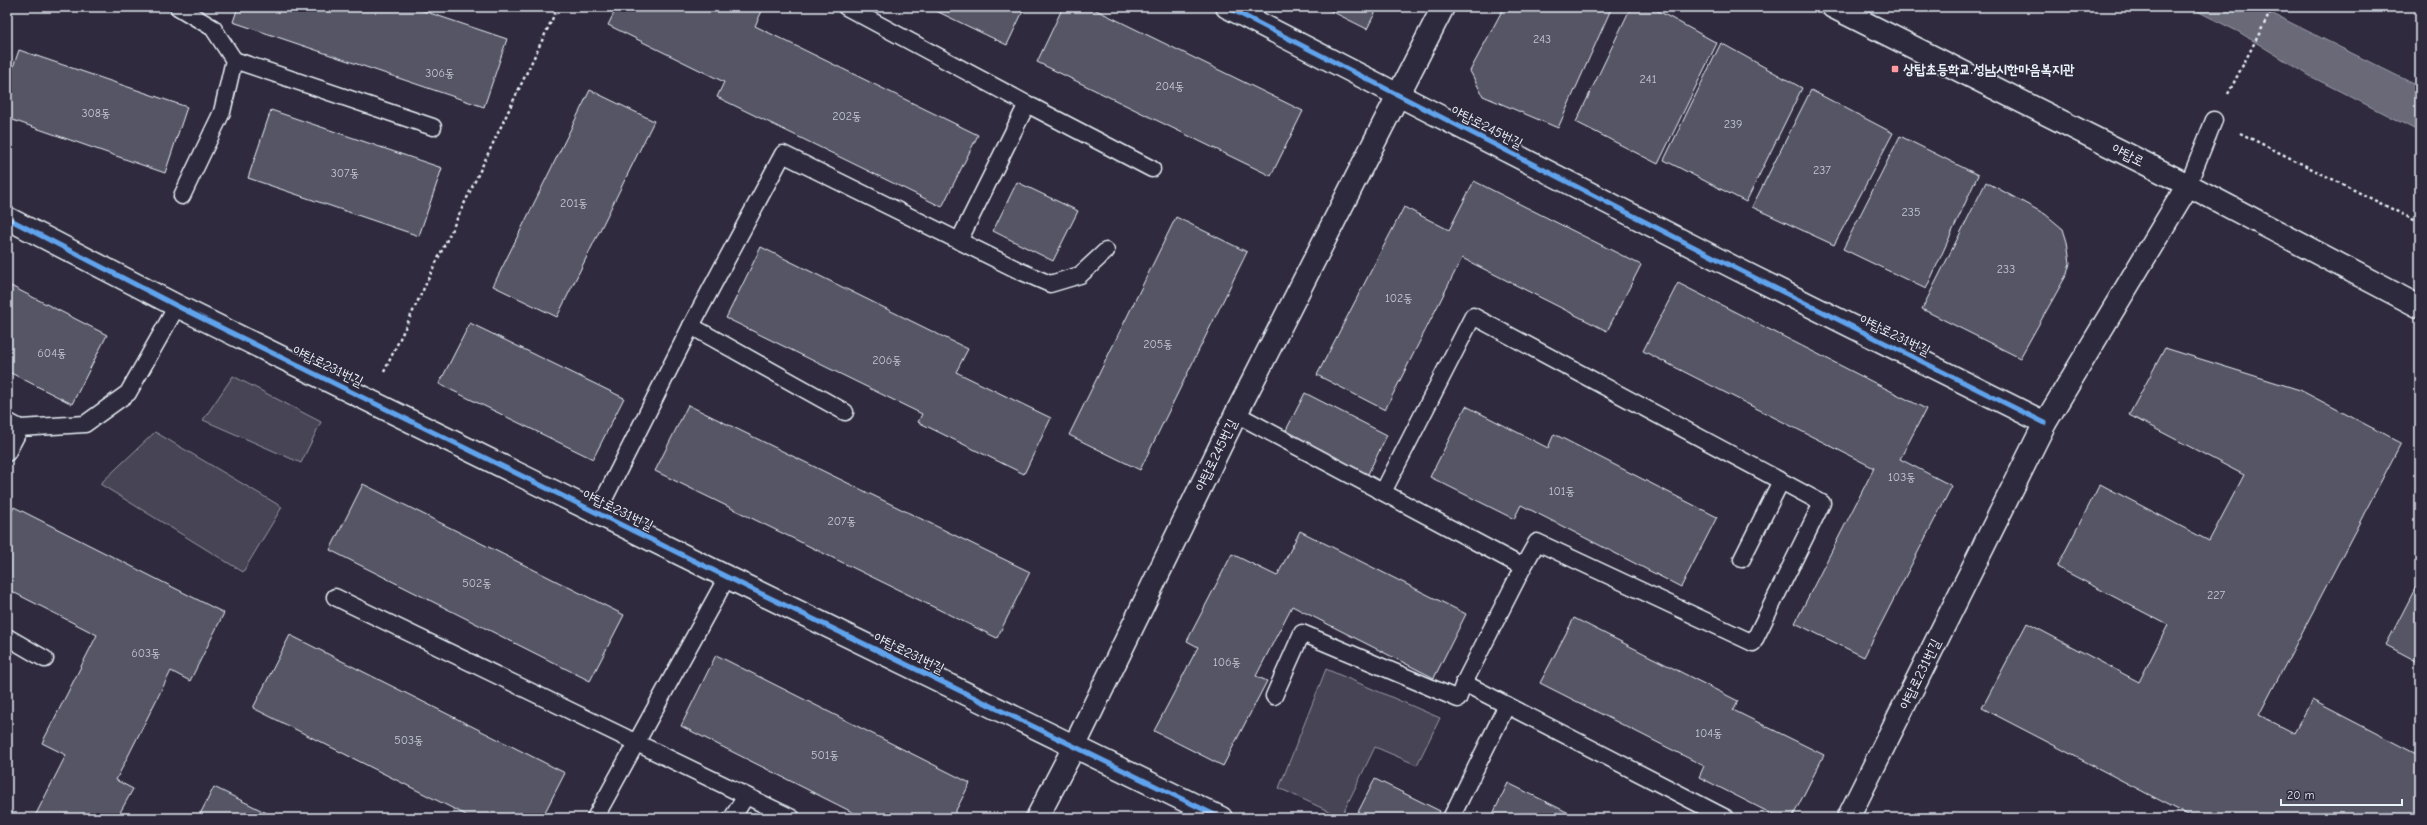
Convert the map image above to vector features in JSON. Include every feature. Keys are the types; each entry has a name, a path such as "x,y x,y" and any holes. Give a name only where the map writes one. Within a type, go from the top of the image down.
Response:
{"street":[{"name":"야탑로245번길","path":"1228,7 1735,268"},
{"name":"야탑로245번길","path":"1037,818 1074,747 1236,414 1443,7"},
{"name":"야탑로","path":"1833,7 2188,185 2420,307"},
{"name":"야탑로231번길","path":"1848,818 2045,423 2188,185"},
{"name":"야탑로231번길","path":"7,218 177,306 1221,818"},
{"name":"야탑로231번길","path":"1735,268 2045,423"}],"lane":[{"path":"178,7 213,28 234,60 433,127"},
{"path":"846,7 1152,169"},
{"path":"182,196 222,112 234,60"},
{"path":"960,241 1027,104"},
{"path":"2188,185 2214,120"},
{"path":"597,513 691,326 783,154 1050,284 1080,275 1106,251"},
{"path":"7,452 14,424 85,424 128,393 177,306"},
{"path":"1274,696 1302,633 1458,699 1464,683 1537,542 1753,643 1822,503 1473,316 1383,492"},
{"path":"691,326 844,412"},
{"path":"1236,414 1523,567"},
{"path":"1742,559 1781,481"},
{"path":"595,818 634,744 727,577"},
{"path":"335,597 634,744 792,818"},
{"path":"7,637 45,659"},
{"path":"1464,683 1726,818"},
{"path":"1451,818 1507,705"},
{"path":"732,818 746,796"}],"path":[{"path":"370,400 558,7"},
{"path":"2273,7 2214,120 2420,223"}],"shaded area":[{"path":"233,376 321,422 301,463 203,420"},
{"path":"155,432 282,507 243,572 100,484"},
{"path":"1326,669 1440,718 1417,765 1375,747 1341,817 1279,788"}],"water":[{"path":"2189,7 2259,7 2420,87 2420,132 2310,76 2239,32"}],"building":[{"path":"238,7 412,7 507,39 484,107 233,22"},
{"path":"617,7 754,7 762,11 755,26 978,135 942,207 717,97 724,82 608,25"},
{"path":"928,7 1025,7 1007,45"},
{"path":"1063,7 1090,7 1303,111 1271,176 1037,62"},
{"path":"1323,7 1378,7 1367,29"},
{"path":"1504,7 1612,7 1558,128 1483,96 1470,71"},
{"path":"1631,7 1651,7 1717,43 1658,164 1576,122"},
{"path":"1721,43 1802,88 1746,202 1664,160"},
{"path":"19,50 187,107 165,173 7,118 7,85"},
{"path":"590,90 654,121 557,317 493,286"},
{"path":"1811,90 1893,133 1834,245 1752,207"},
{"path":"271,110 442,168 419,236 248,178"},
{"path":"1900,136 1978,175 1926,289 1843,249"},
{"path":"1474,181 1641,265 1607,331 1462,258 1385,410 1317,375 1404,207 1449,230"},
{"path":"1017,182 1078,211 1053,261 993,231"},
{"path":"1986,182 2045,214 2063,229 2067,242 2070,263 2067,274 2020,358 1922,309"},
{"path":"1176,217 1247,252 1140,470 1069,435"},
{"path":"761,247 968,349 956,372 1051,418 1024,474 918,422 922,414 726,318"},
{"path":"1678,283 1926,409 1900,459 1952,486 1864,657 1795,623 1874,468 1643,351"},
{"path":"7,284 107,335 72,404 7,371"},
{"path":"470,323 624,398 593,459 439,384"},
{"path":"2165,348 2300,390 2401,443 2259,715 2294,733 2312,700 2420,756 2420,818 2194,818 1982,708 2027,623 2139,682 2168,625 2057,567 2100,484 2209,541 2244,475 2129,415"},
{"path":"1305,393 1387,435 1365,480 1282,438"},
{"path":"688,405 1030,572 997,638 655,471"},
{"path":"1466,406 1548,448 1554,434 1717,517 1681,587 1521,505 1514,519 1430,477"},
{"path":"363,484 624,615 590,681 330,550"},
{"path":"14,507 224,613 190,681 171,671 116,780 133,789 117,818 34,818 66,755 42,743 97,635 7,589 7,520"},
{"path":"1300,531 1466,614 1434,678 1292,606 1256,676 1267,681 1223,766 1154,731 1198,647 1187,641 1232,554 1277,576"},
{"path":"2420,579 2420,663 2386,645"},
{"path":"1574,618 1738,701 1733,710 1824,755 1792,818 1780,818 1699,777 1704,766 1540,683"},
{"path":"290,635 565,773 542,818 472,818 253,708"},
{"path":"716,655 970,783 952,818 864,818 681,726"},
{"path":"1375,779 1440,811 1437,818 1355,818"},
{"path":"1508,783 1579,818 1491,818"},
{"path":"214,787 277,818 198,818"}],"cycle path":[{"path":"1227,7 1735,268 2045,423"},
{"path":"7,218 177,306 1221,818"}],"place":[{"name":"상탑초등학교.성남시한마음복지관","path":"1895,69"}]}
